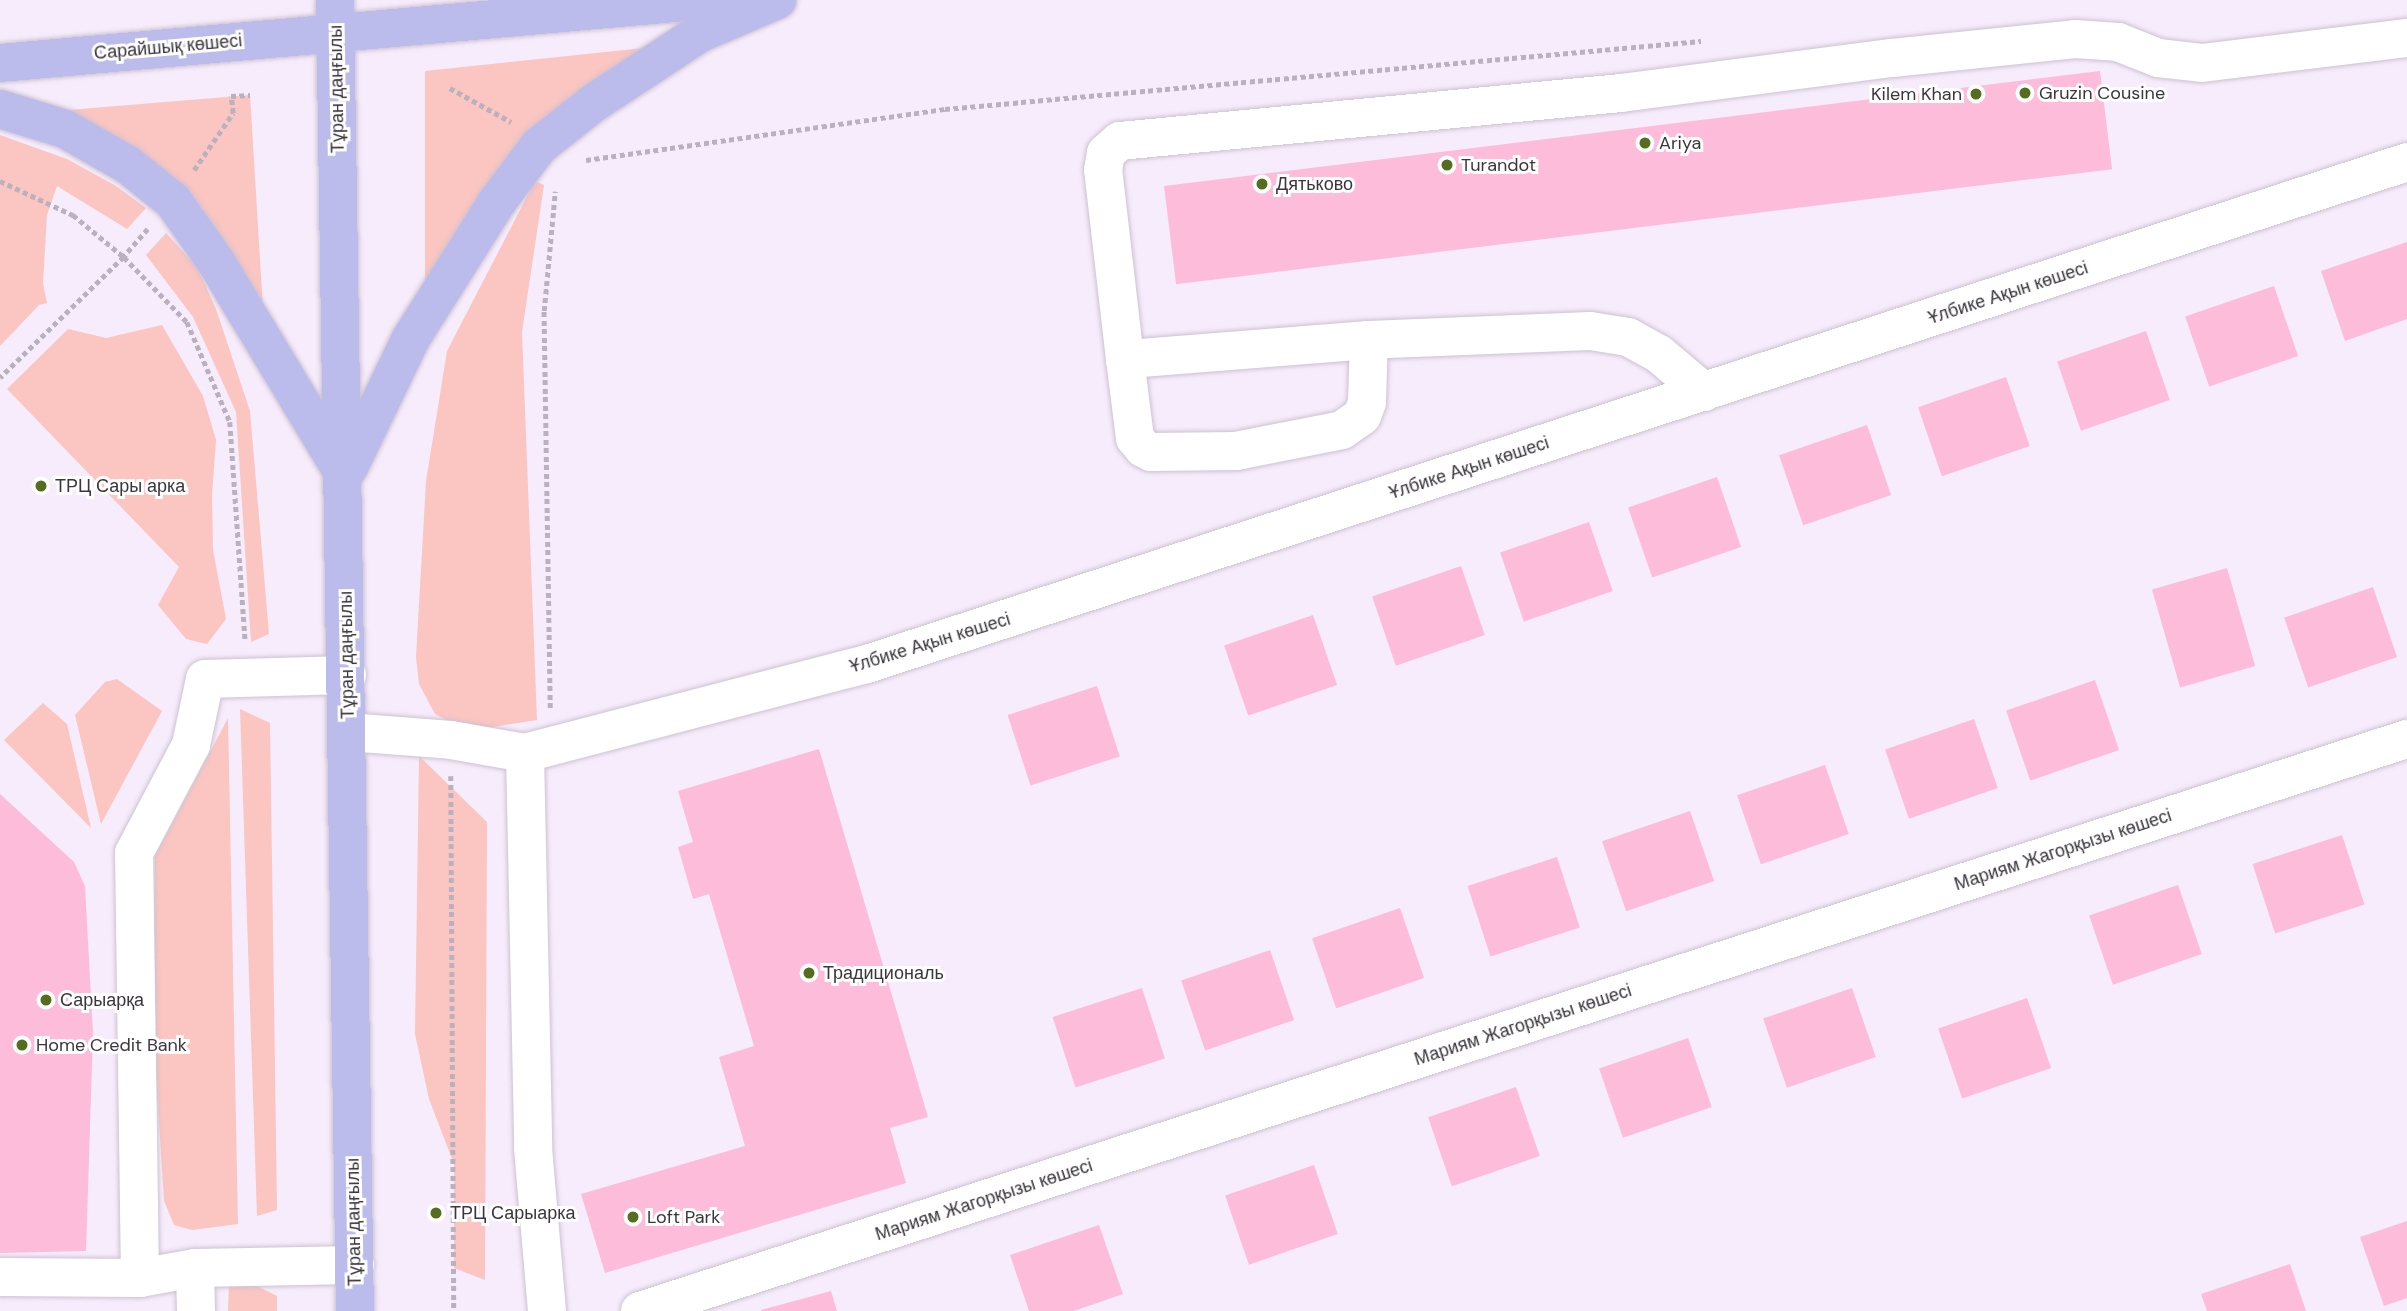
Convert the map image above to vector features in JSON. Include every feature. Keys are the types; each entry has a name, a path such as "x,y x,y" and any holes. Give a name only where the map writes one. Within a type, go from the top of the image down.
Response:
{"main road":[{"name":"Сарайшық көшесі","path":"0,63 336,17 708,0"},
{"path":"345,475 410,340 497,202 539,146 596,102 700,33 777,0"},
{"name":"Тұран даңғылы","path":"336,17 345,475 355,1311"},
{"path":"0,109 65,129 128,165 173,201 216,262 345,475"}],"street":[{"path":"1369,340 1367,402 1362,416 1342,430 1236,451 1151,452 1143,448 1135,438 1125,359 1103,170 1106,153 1120,141 1621,93 1892,58 2075,39 2118,42 2158,58 2202,63 2407,38"},
{"name":"Ұлбике Ақын көшесі","path":"538,749 867,664 2407,162"},
{"path":"1125,359 1369,340 1590,331 1628,337 1659,354 1704,392"},
{"path":"140,1278 134,853 191,745 205,678 347,675"},
{"path":"348,732 538,749 533,1149 547,1311"},
{"name":"Мариям Жагорқызы көшесі","path":"639,1311 2407,739"},
{"path":"0,1277 140,1278 195,1268 355,1265"},
{"path":"195,1268 196,1311"}],"path":[{"path":"584,160 945,110 1711,40"},
{"path":"450,88 517,125"},
{"path":"189,177 233,113 231,96 250,95"},
{"path":"0,181 73,215 124,257 187,322 230,422 245,639"},
{"path":"538,749 544,311 555,190"},
{"path":"0,379 124,257 149,228"},
{"path":"451,740 454,1311"}],"shaded area":[{"path":"653,47 425,295 425,71"},
{"path":"250,95 264,325 202,208 182,188 56,111"},
{"path":"0,135 67,159 116,186 146,208 127,229 57,186 47,215 43,283 47,303 39,305 0,346"},
{"path":"535,181 544,185 522,332 537,720 468,731 435,714 419,684 416,657 426,481 447,351"},
{"path":"166,233 197,267 216,309 250,411 269,634 251,642 236,412 193,317 146,255"},
{"path":"162,325 203,396 216,440 212,495 213,550 226,619 207,644 186,639 158,605 179,567 7,389 68,329 106,338"},
{"path":"117,679 162,711 101,824 75,715 105,682"},
{"path":"43,703 67,724 91,828 4,740"},
{"path":"240,709 270,723 277,1210 257,1216"},
{"path":"228,718 238,1224 192,1230 174,1225 164,1201 153,1029 155,856"},
{"path":"419,756 487,822 485,1280 454,1268 454,1164 429,1099 415,1034"},
{"path":"229,1285 257,1286 277,1296 277,1311 228,1311"}],"building":[{"path":"2100,71 2112,169 1176,284 1164,186"},
{"path":"2407,242 2407,319 2345,341 2321,271"},
{"path":"2274,286 2298,356 2209,387 2185,317"},
{"path":"2146,331 2170,400 2081,431 2057,362"},
{"path":"2006,377 2030,446 1942,476 1918,407"},
{"path":"1867,425 1891,495 1803,525 1779,455"},
{"path":"1717,477 1741,547 1652,578 1628,508"},
{"path":"1589,522 1613,591 1524,622 1500,553"},
{"path":"1461,566 1485,635 1396,666 1372,597"},
{"path":"2227,568 2255,666 2180,688 2152,589"},
{"path":"2373,587 2397,657 2308,688 2284,618"},
{"path":"1313,615 1337,685 1248,716 1224,646"},
{"path":"2095,680 2119,750 2030,781 2006,711"},
{"path":"1097,686 1120,756 1030,785 1008,715"},
{"path":"1974,719 1998,788 1909,819 1885,750"},
{"name":"Традициональ","path":"819,749 928,1117 890,1128 906,1183 605,1273 581,1194 745,1146 719,1057 754,1046 709,894 693,899 678,847 693,842 678,791"},
{"path":"1825,765 1849,834 1761,864 1737,795"},
{"name":"Сарыарқа","path":"0,794 74,862 85,886 93,1033 86,1251 0,1253"},
{"path":"1690,811 1714,881 1626,911 1602,841"},
{"path":"2342,835 2365,904 2275,933 2253,864"},
{"path":"1557,857 1580,927 1490,956 1468,886"},
{"path":"2178,885 2202,954 2113,985 2089,916"},
{"path":"1400,908 1424,978 1336,1008 1312,938"},
{"path":"1270,950 1294,1020 1205,1051 1181,981"},
{"path":"1142,988 1165,1058 1075,1087 1053,1017"},
{"path":"1852,988 1876,1057 1787,1088 1763,1019"},
{"path":"2027,998 2051,1068 1962,1099 1938,1029"},
{"path":"1688,1038 1712,1107 1623,1138 1599,1069"},
{"path":"1516,1087 1540,1156 1452,1186 1428,1117"},
{"path":"1314,1165 1338,1234 1249,1265 1225,1196"},
{"path":"2407,1221 2407,1298 2384,1306 2360,1237"},
{"path":"1099,1225 1123,1294 1074,1311 1029,1311 1010,1255"},
{"path":"2290,1264 2306,1311 2207,1311 2201,1294"},
{"path":"831,1291 837,1311 761,1311 761,1310"}],"place":[{"name":"Gruzin Cousine","path":"2025,93"},
{"name":"Kilem Khan","path":"1976,94"},
{"name":"Ariya","path":"1645,143"},
{"name":"Turandot","path":"1447,165"},
{"name":"Дятьково","path":"1262,184"},
{"name":"ТРЦ Сары арка","path":"41,486"},
{"name":"Традициональ","path":"809,973"},
{"name":"Сарыарқа","path":"46,1000"},
{"name":"Home Credit Bank","path":"22,1045"},
{"name":"ТРЦ Сарыарка","path":"436,1213"},
{"name":"Loft Park","path":"633,1217"}]}
